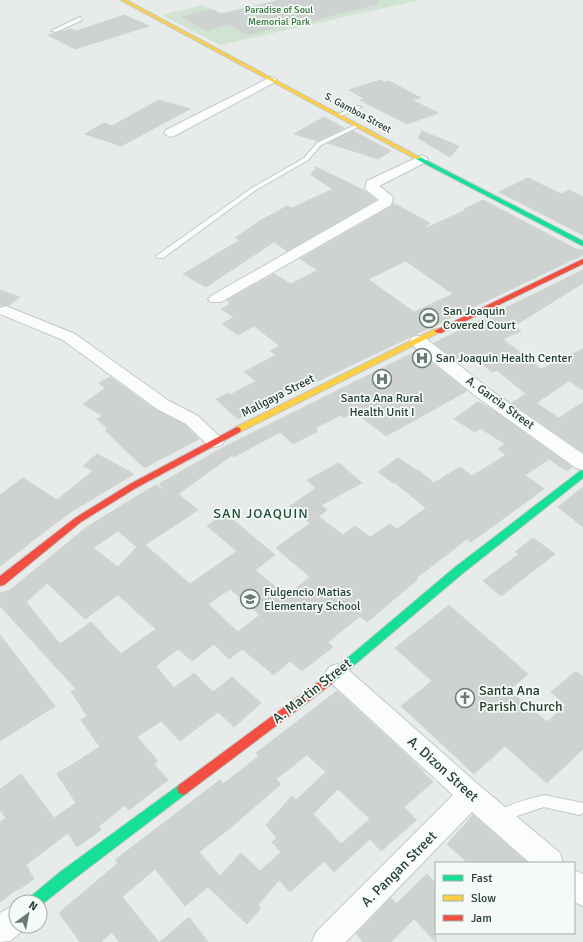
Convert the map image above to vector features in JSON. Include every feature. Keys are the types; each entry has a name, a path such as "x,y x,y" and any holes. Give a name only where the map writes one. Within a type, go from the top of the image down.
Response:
{"street":[{"name":"S. Gamboa Street","path":"123,0 357,126 583,244"},
{"path":"170,133 271,80"},
{"path":"216,299 386,202 386,197 372,189 372,184 422,159"},
{"name":"Maligaya Street","path":"0,582 78,520 133,486 215,441 583,261"},
{"path":"6,310 69,337 163,405 192,420 215,441"},
{"name":"A. Garcia Street","path":"418,341 483,393 583,463"},
{"name":"A. Martin Street","path":"45,894 65,877 337,674 372,643 518,522 583,473"},
{"name":"A. Dizon Street","path":"337,674 471,796 549,862"},
{"name":"A. Pangan Street","path":"326,942 471,796"},
{"path":"575,885 583,892"},
{"path":"0,931 8,924"}],"lane":[{"path":"54,31 80,19"},
{"path":"339,116 359,108"},
{"path":"160,256 254,190 306,159 319,144 357,126"},
{"path":"501,820 510,812 544,801 582,810"}],"green space":[{"name":"Paradise of Soul Memorial Park","path":"280,0 420,0 220,45 162,15 203,5 222,14"}],"building":[{"name":"Paradise of Soul Memorial Park","path":"280,0 378,0 378,4 282,28 279,26 249,35 227,24 208,31 181,17 211,9 221,14"},
{"path":"124,15 149,26 75,49 48,35 71,29 76,31"},
{"path":"380,80 384,82 389,81 421,98 412,100 438,113 407,124 360,100 365,99 349,90"},
{"path":"159,100 190,109 121,146 85,134 104,123 112,126"},
{"path":"324,117 344,128 318,141 294,134"},
{"path":"353,131 391,151 378,159 328,143"},
{"path":"422,131 459,146 450,157 418,138"},
{"path":"316,167 365,191 376,200 287,251 274,242 206,287 183,274 240,240 235,238 258,222 287,206 292,208 333,189 311,175"},
{"path":"528,178 561,194 569,190 583,197 583,235 499,192"},
{"path":"483,200 576,249 583,250 583,255 238,419 216,399 228,393 230,395 256,381 244,372 276,355 270,351 280,346 254,326 238,335 222,324 234,317 221,309 230,304 227,300 274,274 291,284 318,270 300,259 392,206 393,203 430,223 424,229 466,210 464,209","holes":["406,261 453,294 414,312 368,279"]},
{"path":"583,270 583,283 514,326 521,331 503,339 541,369 583,349 583,390 569,381 536,403 559,418 583,402 583,452 512,403 526,394 497,370 492,372 472,355 458,362 434,343"},
{"path":"0,290 20,297 9,305 0,306"},
{"path":"417,351 467,391 386,436 355,412 343,418 341,415 315,428 318,431 293,444 280,432 234,457 232,455 178,494 198,510 145,545 190,584 237,551 207,526 225,513 275,555 255,570 286,596 310,577 276,548 319,517 343,535 355,526 370,537 390,524 397,529 426,508 394,482 393,483 378,472 398,458 419,471 434,483 460,467 472,476 506,455 498,449 505,444 480,428 475,432 454,419 478,402 496,412 572,467 567,471 549,459 525,475 544,489 471,542 467,539 416,578 418,579 367,622 360,616 328,642 333,647 302,671 290,661 274,675 242,649 229,659 214,644 192,661 178,649 156,666 174,688 194,673 213,692 232,677 261,703 234,727 218,712 180,741 161,721 137,737 158,761 154,764 168,780 129,810 125,805 99,826 101,830 77,847 68,833 26,865 34,879 18,890 17,889 8,894 8,896 0,902 0,822 6,818 0,810 0,789 21,774 54,818 76,803 57,774 100,747 81,720 87,716 71,691 76,689 0,606 0,593 10,590 87,527 142,493 156,485 166,491 159,484 224,447","holes":["118,531 137,547 118,567 93,548","47,583 85,619 118,595 156,629 121,654 91,622 60,644 26,602","230,589 260,615 238,632 208,604"]},
{"path":"110,377 150,406 185,425 199,439 144,468 105,430 108,429 97,419 103,416 83,404 105,388 99,383"},
{"path":"97,454 134,474 69,513 0,566 0,495 23,478 57,500 93,471 83,466"},
{"path":"339,463 362,483 321,505 327,510 310,523 289,507 316,488 307,480"},
{"path":"583,487 583,527 558,507"},
{"path":"533,538 555,554 501,596 483,581 519,554 515,552"},
{"name":"Santa Ana Parish Church","path":"449,605 528,674 509,690 547,722 566,705 551,692 576,671 583,677 583,749 547,783 505,746 474,774 401,706 432,681 395,648"},
{"path":"0,635 55,706 0,741"},
{"path":"337,691 409,757 433,782 404,807 416,820 381,851 370,839 334,872 324,861 290,892 279,880 258,905 261,908 247,924 208,887 185,906 155,869 122,897 159,942 119,942 112,932 101,942 80,942 59,913 118,863 115,860 220,780 223,784 259,756 256,753","holes":["307,755 326,772 296,800 292,796 266,825 277,838 272,842 281,852 260,871 241,853 220,876 199,852 229,829 281,784 276,779","338,789 370,819 341,844 313,814"]},
{"path":"473,815 527,862 467,862 447,844"},
{"path":"427,874 435,883 436,942 414,919 391,942 363,942 356,934 391,898 396,904"},
{"path":"189,917 208,942 160,942"}],"traffic: fast":[{"path":"418,158 583,244"},
{"path":"329,680 458,571 583,473"},
{"path":"45,894 65,877 183,789"}],"traffic: slow":[{"path":"123,0 418,158"},
{"path":"237,430 438,331"}],"traffic: jam":[{"path":"438,331 583,261"},
{"path":"0,582 78,520 133,486 237,430"},
{"path":"183,789 329,680"}],"place":[{"name":"San Joaquin Covered Court","path":"429,318"},
{"name":"San Joaquin Health Center","path":"422,358"},
{"name":"Santa Ana Rural Health Unit I","path":"382,379"},
{"name":"Fulgencio Matias Elementary School","path":"250,599"},
{"name":"Santa Ana Parish Church","path":"465,698"}],"district":[{"name":"SAN JOAQUIN","path":"261,513"}]}
